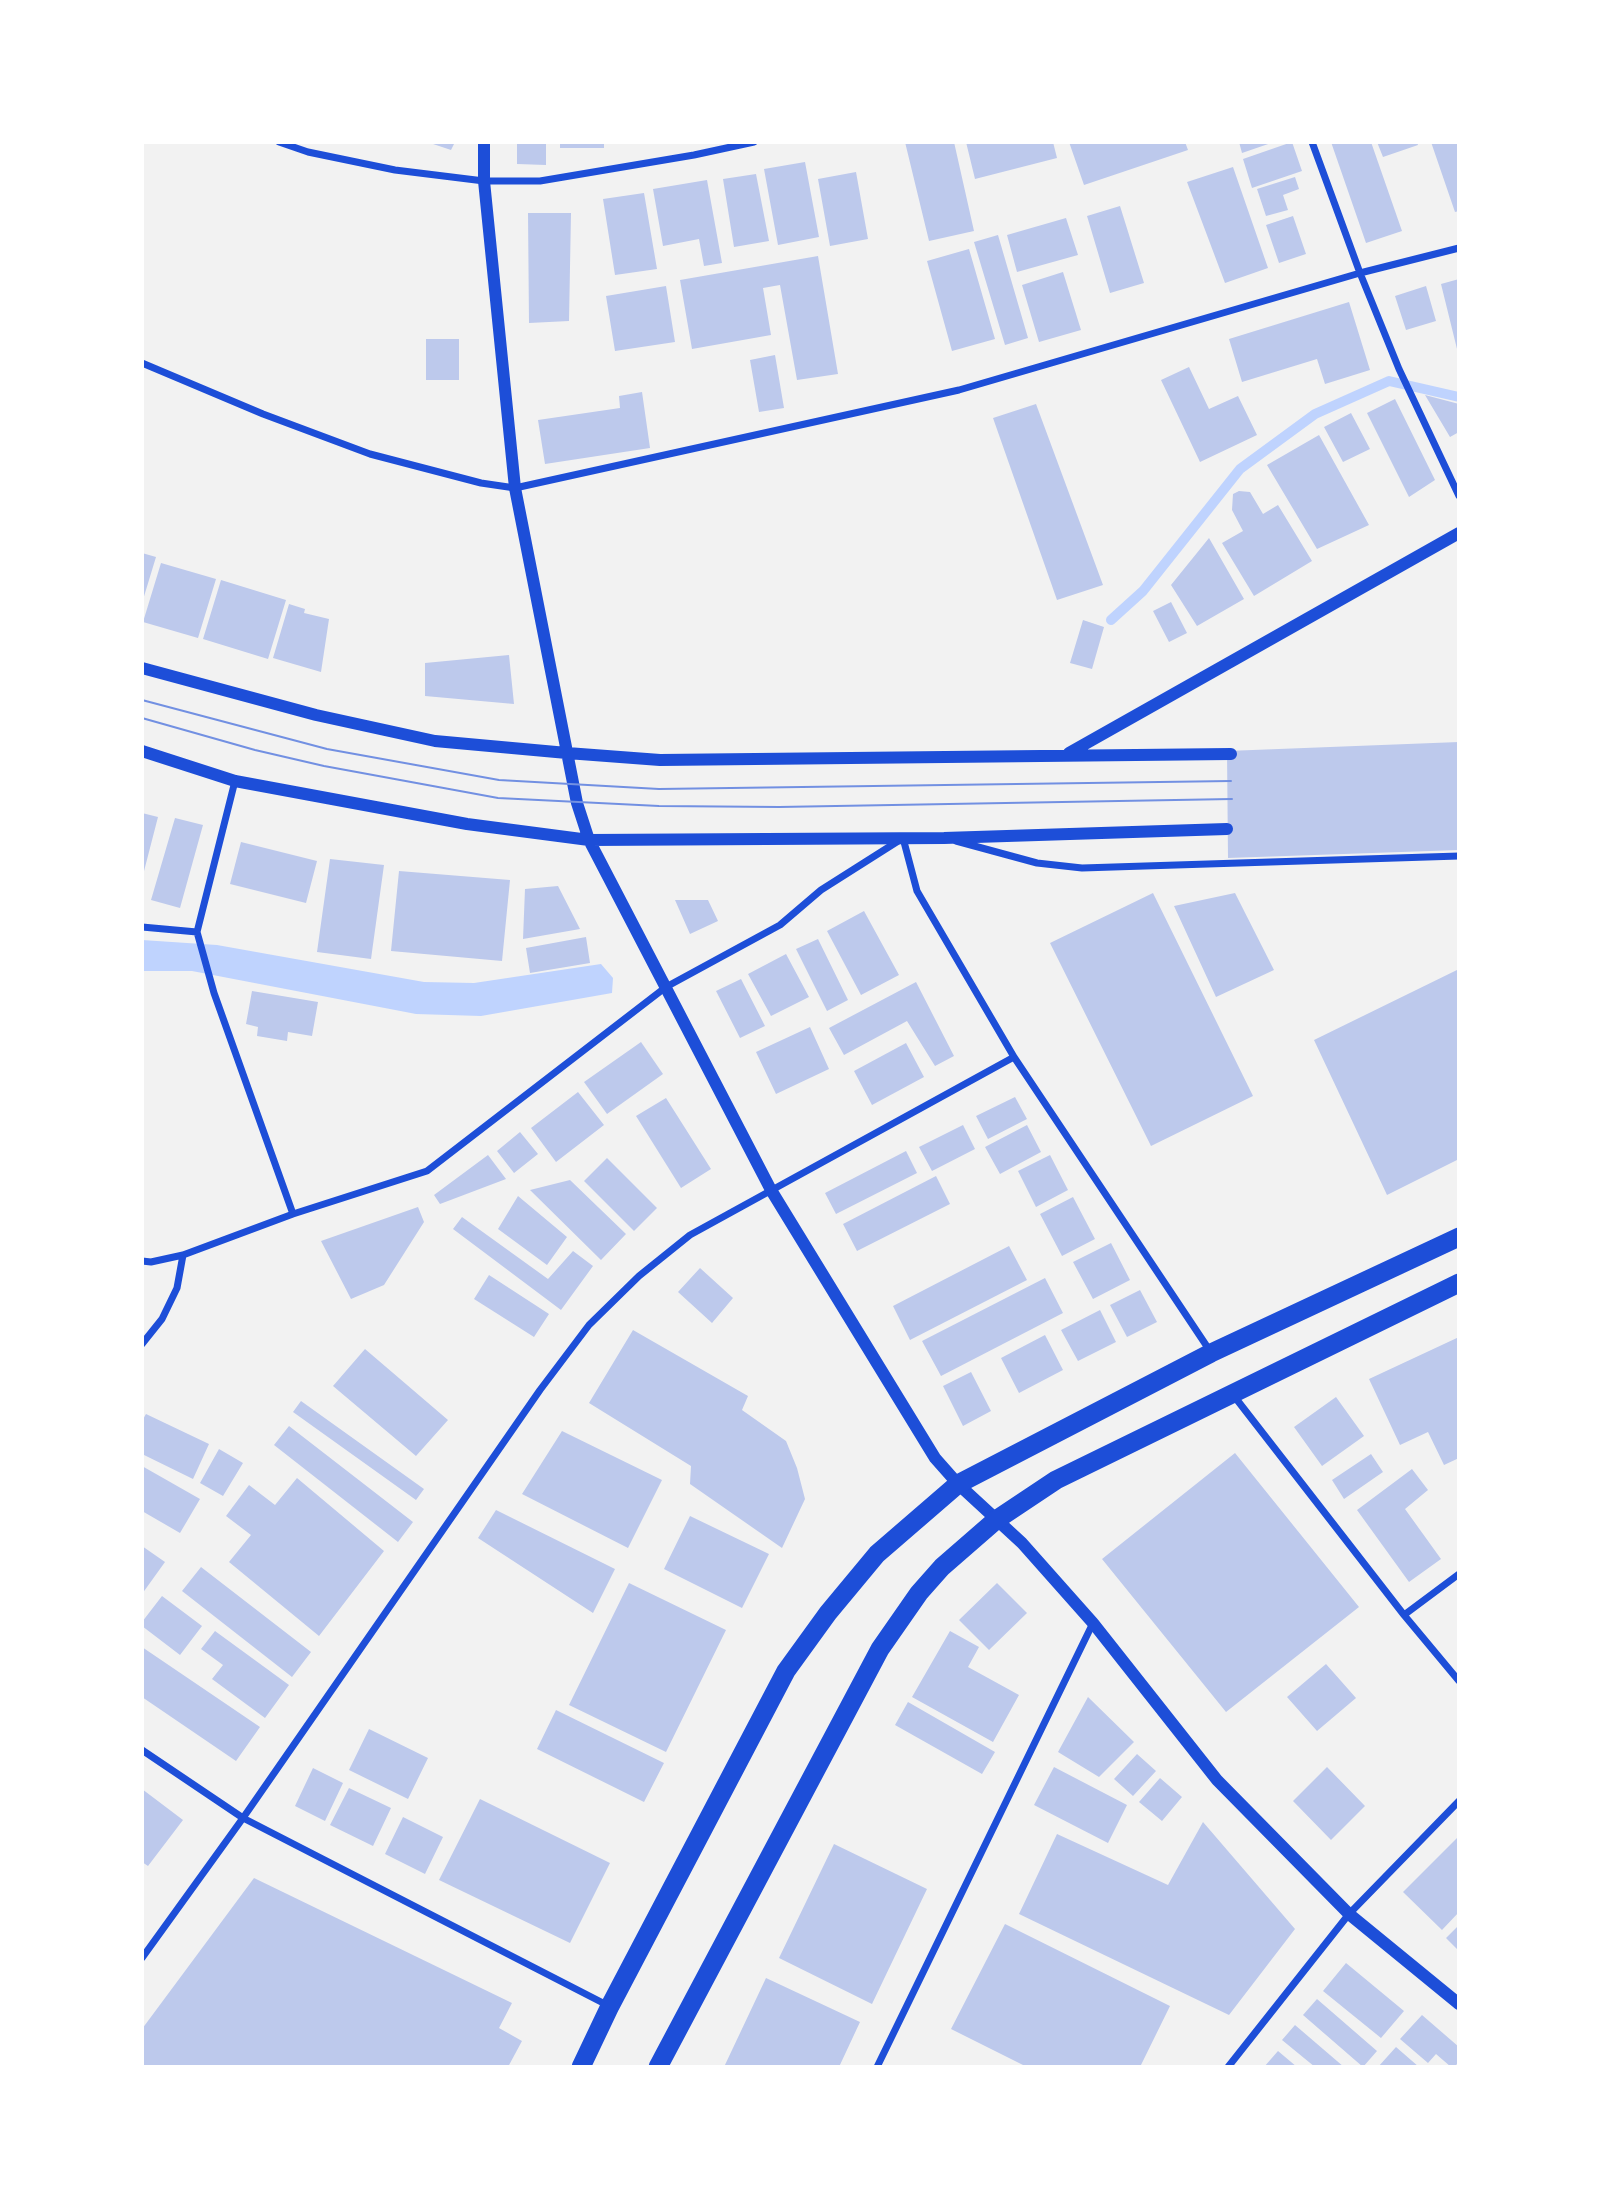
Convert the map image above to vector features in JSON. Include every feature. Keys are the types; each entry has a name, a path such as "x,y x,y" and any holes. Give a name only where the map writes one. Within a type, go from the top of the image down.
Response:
{"highway":[{"path":"581,2067 610,2006 786,1671 877,1554 958,1484 1212,1353 1459,1237"},
{"path":"658,2067 880,1649 919,1593 942,1567 996,1520 1056,1480 1459,1283"}],"street":[{"path":"279,142 307,152 396,170 485,181 540,181 754,142"},
{"path":"484,142 485,181 515,488 577,803 589,840 771,1190 926,1445 958,1484 1022,1544 1093,1623 1217,1780 1349,1914 1459,2004"},
{"path":"1312,142 1360,273 1408,391 1459,496"},
{"path":"142,363 263,414 370,454 481,483 515,488 959,390 1360,273 1459,248"},
{"path":"1065,755 1459,533"},
{"path":"142,668 316,715 435,741 567,753 660,760 1231,754"},
{"path":"142,751 235,781 467,824 589,840 944,838 1227,829"},
{"path":"235,781 197,932 214,993 293,1214"},
{"path":"142,1261 151,1262 183,1255 293,1214 428,1171 666,987 780,925 821,890 903,838"},
{"path":"903,838 917,891 1014,1057 1212,1353"},
{"path":"944,838 1037,863 1083,868 1459,856"},
{"path":"142,927 197,932"},
{"path":"142,1958 243,1818 540,1390 589,1325 639,1276 690,1235 1014,1057"},
{"path":"142,1344 162,1319 177,1288 183,1255"},
{"path":"1232,1395 1459,1681"},
{"path":"1404,1615 1459,1574"},
{"path":"877,2067 1093,1623"},
{"path":"142,1750 243,1818 610,2006"},
{"path":"1228,2067 1349,1914 1459,1801"}],"water":[{"path":"142,940 217,945 424,982 474,983 601,964 613,978 612,993 481,1016 416,1014 192,971 142,971"}],"building":[{"path":"427,142 455,142 451,150"},
{"path":"517,142 546,142 546,165 517,164"},
{"path":"560,142 604,142 604,148 560,148"},
{"path":"905,142 954,142 974,231 929,241"},
{"path":"966,142 1053,142 1057,158 975,179"},
{"path":"1069,142 1185,142 1188,150 1084,185"},
{"path":"1239,142 1274,142 1242,153"},
{"path":"1292,142 1302,171 1252,188 1243,159"},
{"path":"1331,142 1371,142 1402,231 1366,243"},
{"path":"1377,142 1417,142 1418,145 1383,157"},
{"path":"1431,142 1459,142 1459,211 1455,212"},
{"path":"805,162 819,237 778,245 764,169"},
{"path":"1233,167 1268,268 1225,283 1187,182"},
{"path":"856,172 868,239 830,246 818,179"},
{"path":"756,174 769,241 734,247 723,179"},
{"path":"1295,177 1299,189 1283,195 1288,210 1266,216 1257,189"},
{"path":"707,180 722,263 704,266 699,239 663,246 653,189"},
{"path":"644,193 657,269 615,275 603,199"},
{"path":"1120,206 1144,283 1110,293 1087,216"},
{"path":"528,213 571,213 569,321 529,323"},
{"path":"1293,216 1306,254 1279,263 1266,225"},
{"path":"1066,218 1078,255 1017,272 1007,235"},
{"path":"998,235 1028,338 1005,345 974,242"},
{"path":"969,249 995,339 952,351 927,261"},
{"path":"818,256 838,374 797,380 780,285 763,288 771,335 692,349 680,280"},
{"path":"1063,272 1081,330 1039,342 1022,285"},
{"path":"1459,279 1459,352 1458,353 1441,284"},
{"path":"666,286 675,342 615,351 606,296"},
{"path":"1426,286 1436,321 1406,330 1395,296"},
{"path":"1349,302 1370,370 1325,384 1317,359 1242,382 1229,339"},
{"path":"426,339 459,339 459,380 426,380"},
{"path":"775,355 784,408 759,412 750,360"},
{"path":"1189,367 1209,409 1238,396 1257,435 1200,462 1161,380"},
{"path":"642,392 650,448 545,464 538,420 620,408 619,396"},
{"path":"1425,395 1459,404 1459,432 1450,437"},
{"path":"1395,399 1435,480 1409,497 1367,413"},
{"path":"1036,404 1103,585 1057,600 993,418"},
{"path":"1351,413 1370,449 1343,462 1324,427"},
{"path":"1319,435 1369,525 1317,549 1267,465"},
{"path":"1239,491 1250,492 1263,514 1278,505 1312,561 1254,596 1222,543 1243,531 1232,510 1233,494"},
{"path":"1209,538 1244,599 1197,626 1171,585"},
{"path":"142,553 156,557 142,603"},
{"path":"161,563 216,579 198,638 143,622"},
{"path":"221,580 286,600 268,659 203,639"},
{"path":"1171,602 1187,633 1169,642 1153,611"},
{"path":"289,604 305,609 304,613 329,619 321,672 273,658"},
{"path":"1083,620 1104,627 1092,669 1070,663"},
{"path":"509,655 514,704 425,696 425,663"},
{"path":"1459,742 1459,850 1228,858 1227,751"},
{"path":"142,813 158,817 143,875 142,875"},
{"path":"175,818 203,825 180,908 151,900"},
{"path":"241,842 317,861 306,903 230,884"},
{"path":"330,859 384,865 371,959 317,952"},
{"path":"399,871 510,880 502,961 391,951"},
{"path":"558,886 580,929 523,939 525,889"},
{"path":"1153,893 1253,1096 1151,1146 1050,943"},
{"path":"1235,893 1274,970 1216,997 1174,906"},
{"path":"675,900 708,900 718,921 690,934"},
{"path":"864,911 899,975 861,995 827,931"},
{"path":"586,937 590,963 530,973 526,948"},
{"path":"818,939 848,1000 827,1011 796,949"},
{"path":"786,954 809,997 771,1016 748,974"},
{"path":"1459,969 1459,1159 1387,1195 1314,1040"},
{"path":"741,979 765,1026 740,1038 716,991"},
{"path":"916,982 954,1056 935,1066 907,1021 844,1055 829,1028"},
{"path":"252,991 318,1002 312,1036 288,1032 287,1041 257,1036 258,1027 246,1024"},
{"path":"810,1027 829,1069 776,1094 756,1052"},
{"path":"641,1042 663,1074 607,1114 584,1082"},
{"path":"906,1043 924,1077 872,1105 854,1071"},
{"path":"578,1092 604,1125 556,1162 531,1128"},
{"path":"1015,1097 1027,1119 988,1139 976,1116"},
{"path":"666,1098 711,1169 681,1188 636,1116"},
{"path":"963,1125 975,1149 932,1171 919,1147"},
{"path":"1027,1125 1041,1152 1000,1174 985,1147"},
{"path":"520,1132 538,1154 514,1173 497,1151"},
{"path":"906,1151 917,1173 836,1214 825,1193"},
{"path":"488,1155 506,1179 440,1204 434,1195"},
{"path":"1050,1155 1068,1190 1036,1207 1018,1171"},
{"path":"607,1158 657,1208 634,1231 584,1181"},
{"path":"936,1176 950,1204 857,1251 843,1224"},
{"path":"570,1180 626,1234 601,1260 530,1190"},
{"path":"518,1196 567,1237 547,1265 498,1229"},
{"path":"1073,1197 1095,1239 1062,1256 1040,1214"},
{"path":"418,1207 424,1222 384,1285 351,1299 321,1241"},
{"path":"462,1217 548,1279 573,1251 593,1266 561,1310 453,1229"},
{"path":"1111,1243 1130,1280 1093,1299 1073,1262"},
{"path":"1009,1246 1027,1280 910,1340 893,1306"},
{"path":"700,1268 733,1298 712,1323 678,1292"},
{"path":"489,1275 549,1314 534,1337 474,1299"},
{"path":"1045,1278 1063,1313 941,1376 922,1341"},
{"path":"1140,1290 1157,1322 1127,1337 1110,1305"},
{"path":"1100,1310 1116,1342 1078,1361 1061,1330"},
{"path":"633,1330 748,1396 742,1410 786,1441 805,1499 782,1548 690,1484 691,1466 589,1403"},
{"path":"1045,1335 1063,1370 1019,1393 1001,1358"},
{"path":"1459,1337 1459,1458 1444,1465 1428,1432 1400,1445 1369,1379"},
{"path":"365,1349 448,1420 416,1456 333,1386"},
{"path":"971,1372 991,1411 963,1426 943,1386"},
{"path":"1336,1397 1364,1436 1322,1466 1294,1427"},
{"path":"301,1401 424,1489 416,1500 293,1412"},
{"path":"146,1414 209,1444 193,1479 142,1454 142,1421"},
{"path":"289,1426 413,1522 398,1542 274,1445"},
{"path":"562,1431 662,1480 628,1548 522,1494"},
{"path":"219,1449 243,1463 223,1496 200,1483"},
{"path":"1235,1453 1359,1607 1226,1712 1102,1559"},
{"path":"1371,1454 1383,1472 1344,1499 1332,1480"},
{"path":"142,1466 200,1499 180,1533 142,1511"},
{"path":"1412,1469 1428,1490 1405,1509 1441,1559 1409,1582 1357,1510"},
{"path":"297,1478 384,1551 319,1636 229,1562 251,1535 226,1516 249,1485 275,1505"},
{"path":"496,1510 615,1569 593,1613 478,1538"},
{"path":"690,1516 769,1554 742,1608 664,1569"},
{"path":"142,1546 165,1562 142,1594"},
{"path":"201,1567 311,1652 292,1677 182,1591"},
{"path":"629,1583 726,1630 666,1752 569,1705"},
{"path":"997,1583 1027,1613 989,1650 959,1620"},
{"path":"162,1596 202,1626 180,1655 142,1626 142,1622"},
{"path":"215,1631 289,1685 265,1718 212,1679 223,1665 201,1649"},
{"path":"950,1631 979,1647 968,1667 1019,1695 993,1742 912,1697"},
{"path":"142,1647 260,1727 236,1761 142,1697"},
{"path":"1326,1664 1356,1698 1317,1731 1287,1697"},
{"path":"1088,1697 1134,1742 1099,1777 1058,1752"},
{"path":"908,1702 995,1752 982,1774 895,1725"},
{"path":"556,1710 664,1763 644,1802 537,1749"},
{"path":"369,1729 428,1758 408,1799 349,1770"},
{"path":"1137,1754 1156,1771 1133,1796 1114,1779"},
{"path":"1054,1767 1127,1805 1108,1843 1034,1805"},
{"path":"1327,1767 1365,1806 1331,1840 1293,1801"},
{"path":"313,1768 343,1783 325,1821 295,1806"},
{"path":"1160,1778 1182,1797 1162,1821 1139,1802"},
{"path":"349,1788 391,1808 373,1846 330,1825"},
{"path":"142,1789 183,1820 148,1866 142,1862"},
{"path":"480,1799 610,1863 570,1943 439,1880"},
{"path":"403,1817 443,1837 425,1874 385,1854"},
{"path":"1203,1822 1295,1929 1229,2015 1019,1914 1057,1834 1168,1885"},
{"path":"1459,1836 1459,1912 1442,1930 1403,1892"},
{"path":"834,1844 927,1889 872,2004 779,1958"},
{"path":"254,1878 512,2003 499,2028 522,2041 508,2067 142,2067 142,2029"},
{"path":"1005,1924 1170,2006 1140,2067 1027,2067 951,2029"},
{"path":"1459,1925 1459,1951 1446,1938"},
{"path":"1346,1963 1404,2011 1381,2038 1323,1991"},
{"path":"766,1978 860,2022 839,2067 724,2067"},
{"path":"1317,1999 1377,2051 1363,2067 1303,2015"},
{"path":"1422,2015 1459,2047 1459,2062 1454,2067 1436,2054 1428,2063 1400,2039"},
{"path":"1295,2025 1344,2067 1315,2067 1282,2040"},
{"path":"1396,2047 1419,2067 1378,2067"},
{"path":"1278,2051 1297,2067 1264,2067"}],"waterway":[{"path":"1111,620 1143,591 1240,469 1315,414 1389,381 1459,397"}],"tram line":[{"path":"142,700 327,749 499,780 659,789 1231,781"},
{"path":"142,718 255,750 324,766 498,798 659,806 779,807 1232,799"}]}
